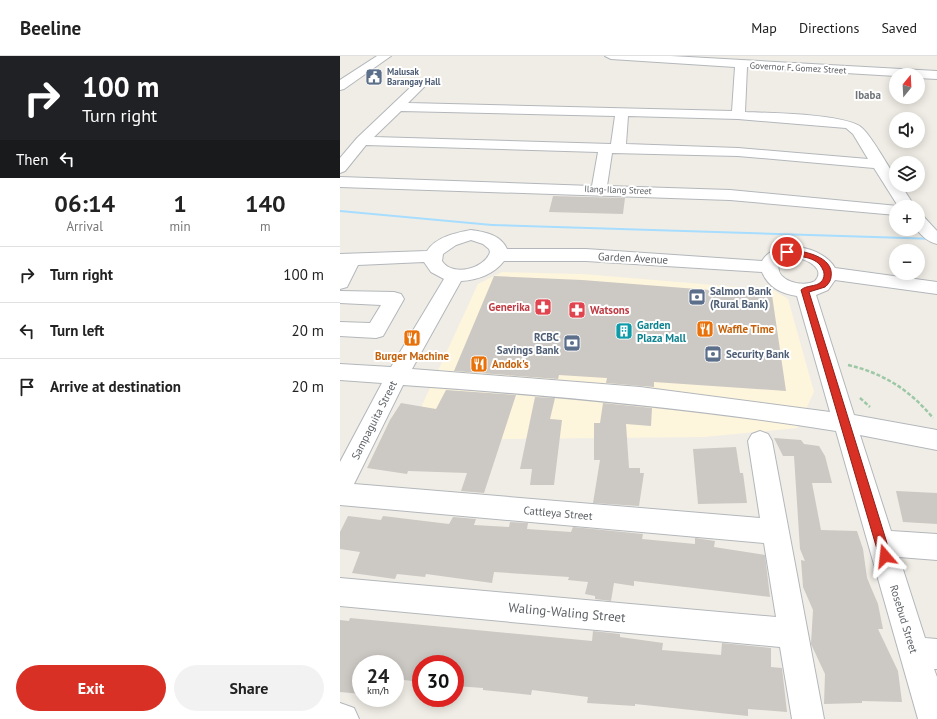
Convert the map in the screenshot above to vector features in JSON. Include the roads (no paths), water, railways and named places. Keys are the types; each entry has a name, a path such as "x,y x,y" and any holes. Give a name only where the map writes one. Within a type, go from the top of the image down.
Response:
{"street":[{"path":"340,86 385,56"},
{"name":"Governor F. Gomez Street","path":"611,56 937,75"},
{"path":"738,115 741,64"},
{"path":"340,168 362,141 419,86"},
{"path":"398,107 738,115 850,126 858,131 903,200"},
{"path":"598,189 622,112"},
{"path":"362,141 738,152 880,164"},
{"name":"Ilang-Ilang Street","path":"340,182 598,189 730,195 889,210"},
{"path":"471,235 483,236 492,240 498,247 498,255 492,264 481,271 467,275 455,275 443,272 437,268 433,262 433,256 438,248 446,241 471,235"},
{"path":"798,252 818,260 825,266 828,273 827,280 822,285 805,290 791,289 778,283 770,275 768,267 771,260 777,255 798,252"},
{"name":"Garden Avenue","path":"498,255 586,255 768,267"},
{"path":"340,283 346,260 433,256"},
{"path":"828,273 937,288"},
{"name":"Sampaguita Street","path":"340,486 397,376 455,275"},
{"name":"Rosebud Street","path":"805,290 881,543 926,653 934,719"},
{"path":"340,296 394,299 376,331 340,329"},
{"path":"340,372 629,395 702,403 845,423 937,440"},
{"path":"760,441 808,719"},
{"name":"Cattleya Street","path":"340,494 776,532"},
{"path":"881,543 937,547"},
{"name":"Waling-Waling Street","path":"340,592 793,633"}],"waterway":[{"path":"340,211 492,225 937,239"}],"place":[{"name":"Malusak Barangay Hall","path":"374,77"},
{"name":"Salmon Bank (Rural Bank)","path":"697,297"},
{"name":"Generika","path":"543,307"},
{"name":"Watsons","path":"577,310"},
{"name":"Waffle Time","path":"705,329"},
{"name":"Garden Plaza Mall","path":"624,331"},
{"name":"Burger Machine","path":"412,338"},
{"name":"RCBC Savings Bank","path":"572,343"},
{"name":"Security Bank","path":"713,354"},
{"name":"Andok's","path":"479,364"}],"district":[{"name":"Ibaba","path":"868,95"}]}
